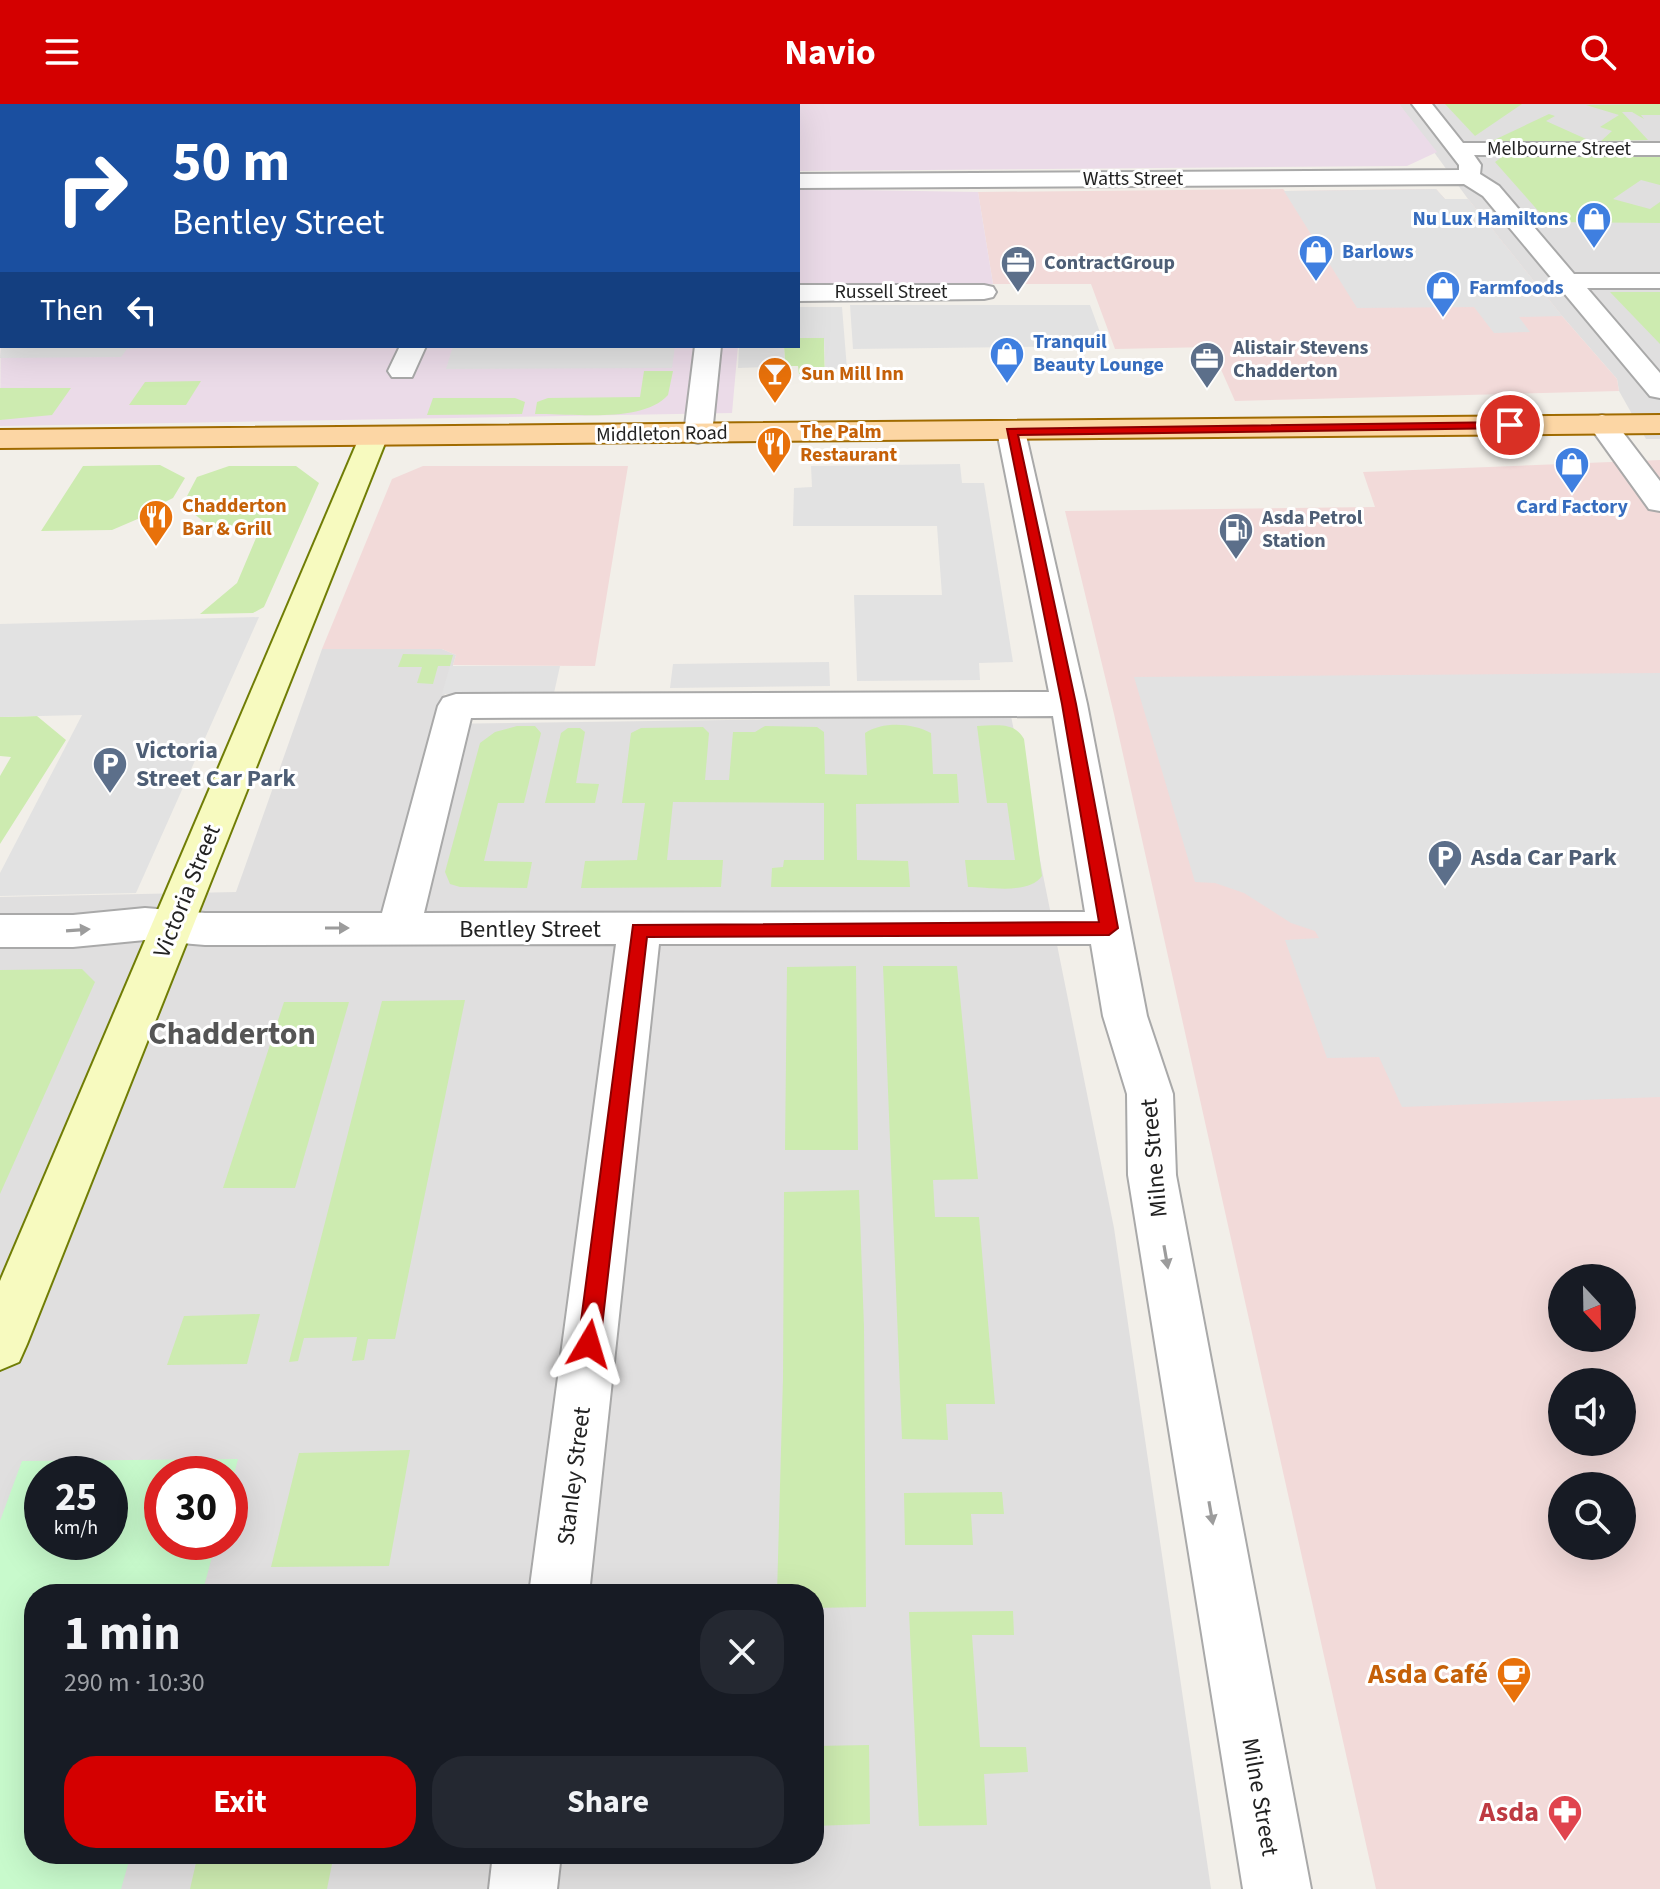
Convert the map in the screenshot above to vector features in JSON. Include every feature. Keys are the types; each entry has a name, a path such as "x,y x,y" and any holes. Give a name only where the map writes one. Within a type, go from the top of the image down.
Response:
{"main road":[{"name":"Middleton Road","path":"0,439 1660,424"}],"street":[{"name":"Melbourne Street","path":"1422,104 1470,165 1469,177 1491,191 1660,390"},
{"name":"Melbourne Street","path":"1459,149 1660,149"},
{"name":"Watts Street","path":"800,181 1469,177"},
{"path":"1566,281 1660,281"},
{"name":"Russell Street","path":"800,293 984,292"},
{"path":"698,434 707,357"},
{"path":"1602,424 1660,502"},
{"name":"Milne Street","path":"1011,431 1069,704 1125,1016 1150,1094 1152,1175 1277,1889"},
{"name":"Victoria Street","path":"0,1344 373,438"},
{"path":"399,928 456,706 1069,704"},
{"name":"Bentley Street","path":"0,931 73,931 145,924 639,930 1109,928"},
{"name":"Stanley Street","path":"560,1584 639,930"},
{"path":"523,1889 526,1864"}],"shaded area":[{"path":"800,104 1399,104 1437,152 1407,166 800,171"},
{"path":"1399,104 1660,104 1660,439 1646,439 1619,391 1617,379 1468,199"},
{"path":"800,189 978,192 993,284 800,285"},
{"path":"1436,189 1445,199 1468,199 1617,379 1619,391 1235,401 1211,347 1115,349 1091,284 993,284 978,192"},
{"path":"1436,189 1445,199 1468,199 1562,316 1519,317 1530,332 1494,333 1474,307 1357,308 1284,191"},
{"path":"850,305 1090,305 1105,346 853,349"},
{"path":"800,307 842,307 847,369 825,369 824,338 800,338"},
{"path":"1,348 738,348 732,413 0,426"},
{"path":"1,348 146,348 127,349 121,357 0,358"},
{"path":"452,348 675,348 672,368 446,369"},
{"path":"739,348 784,348 785,366 738,368"},
{"path":"1660,460 1660,1889 1376,1889 1114,714 1065,511 1375,507 1363,472"},
{"path":"960,464 962,483 984,483 1013,662 979,663 980,680 857,681 854,595 942,595 937,526 793,526 794,488 812,487 811,466"},
{"path":"423,466 628,466 595,666 453,665 456,655 442,649 322,649 392,479"},
{"name":"Victoria Street Car Park","path":"259,617 136,893 0,896 0,873 82,715 0,717 0,624"},
{"path":"322,649 442,649 456,655 436,724 1011,716 1114,1228 1211,1889 0,1889 0,897 236,892"},
{"path":"829,662 830,686 670,688 673,664"},
{"path":"450,666 560,666 554,693 442,694"},
{"name":"Asda Car Park","path":"1660,673 1660,1097 1402,1107 1379,1057 1327,1058 1285,940 1319,938 1315,931 1291,923 1244,893 1215,883 1195,882 1134,677"}],"green space":[{"path":"1445,104 1522,104 1475,136"},
{"path":"1660,104 1660,115 1641,115 1644,119 1632,112 1622,112 1648,140 1601,141 1612,131 1600,127 1619,115 1586,105"},
{"path":"1549,114 1555,116 1546,121 1585,141 1492,141"},
{"path":"1502,157 1660,157 1660,185 1641,180 1613,199 1650,209 1660,202 1660,223 1548,222 1495,162"},
{"path":"1610,292 1660,292 1660,344"},
{"path":"800,338 824,338 825,381 811,382 810,374 799,374 798,366 785,366 784,348 800,348"},
{"path":"644,371 673,371 668,395 642,410 606,415 535,414 537,402 548,398 640,397"},
{"path":"201,381 186,405 129,405 145,382"},
{"path":"0,388 71,388 52,415 0,420"},
{"path":"433,398 515,398 525,402 522,414 427,415"},
{"path":"160,465 185,478 173,498 157,506 154,512 112,530 41,531 83,466"},
{"path":"229,466 296,466 319,483 264,607 253,613 200,614 237,583 256,538 257,532 251,529 213,529 193,513 193,500 186,498 197,477"},
{"path":"403,654 453,655 450,666 438,666 433,684 417,683 422,667 398,667"},
{"path":"37,716 66,740 0,844 0,776 11,757 0,756 0,717"},
{"path":"898,725 931,733 933,774 957,774 959,803 856,804 857,860 908,861 910,887 771,887 772,868 783,867 784,860 824,860 824,803 673,802 667,860 723,860 721,887 581,888 585,861 637,860 645,803 622,803 631,733 641,728 703,727 709,733 705,780 729,780 733,732 755,732 765,726 817,727 824,732 825,774 867,775 865,733 872,729"},
{"path":"517,726 535,726 541,733 524,803 498,803 484,861 532,862 527,888 460,887 450,884 445,872 480,743 495,732"},
{"path":"977,726 1009,727 1024,739 1042,876 1028,886 1008,889 968,887 965,860 1015,860 1007,803 987,803"},
{"path":"568,728 580,728 585,732 576,783 599,784 595,803 545,803 561,733"},
{"path":"856,966 858,1150 785,1150 787,967"},
{"path":"883,966 957,966 978,1179 933,1180 935,1217 979,1217 995,1404 946,1404 948,1440 902,1439"},
{"path":"82,969 95,982 0,1194 0,970"},
{"path":"465,1000 395,1339 368,1339 364,1360 352,1361 357,1337 304,1338 298,1361 289,1362 382,1001"},
{"path":"284,1002 349,1002 295,1188 223,1188"},
{"path":"859,1190 864,1327 866,1607 824,1608 824,1584 777,1584 784,1192"},
{"path":"260,1314 247,1364 167,1365 184,1316"},
{"path":"410,1450 389,1566 271,1567 299,1453"},
{"path":"128,1460 144,1460 144,1560 211,1560 205,1584 24,1584 24,1864 128,1864 121,1889 0,1889 0,1521 24,1461 24,1560 128,1560"},
{"path":"1002,1492 1004,1514 971,1514 973,1545 905,1545 904,1493"},
{"path":"1013,1611 1014,1635 972,1635 980,1747 1026,1747 1028,1772 984,1774 987,1825 919,1826 909,1612"},
{"path":"869,1745 870,1824 824,1826 824,1746"},
{"path":"196,1864 332,1864 327,1889 190,1889"}],"place":[{"name":"Nu Lux Hamiltons","path":"1594,250"},
{"name":"Barlows","path":"1316,283"},
{"name":"ContractGroup","path":"1018,294"},
{"name":"Farmfoods","path":"1443,319"},
{"name":"Tranquil Beauty Lounge","path":"1007,385"},
{"name":"Alistair Stevens Chadderton","path":"1207,390"},
{"name":"Sun Mill Inn","path":"775,405"},
{"name":"The Palm Restaurant","path":"774,475"},
{"name":"Card Factory","path":"1572,495"},
{"name":"Chadderton Bar & Grill","path":"156,548"},
{"name":"Asda Petrol Station","path":"1236,561"},
{"name":"Victoria Street Car Park","path":"110,795"},
{"name":"Asda Car Park","path":"1445,888"},
{"name":"Asda Café","path":"1514,1705"},
{"name":"Asda","path":"1565,1843"}],"district":[{"name":"Chadderton","path":"232,1034"}],"route":[{"path":"589,1344 639,930 1109,928 1069,704 1011,431 1510,425"}]}
